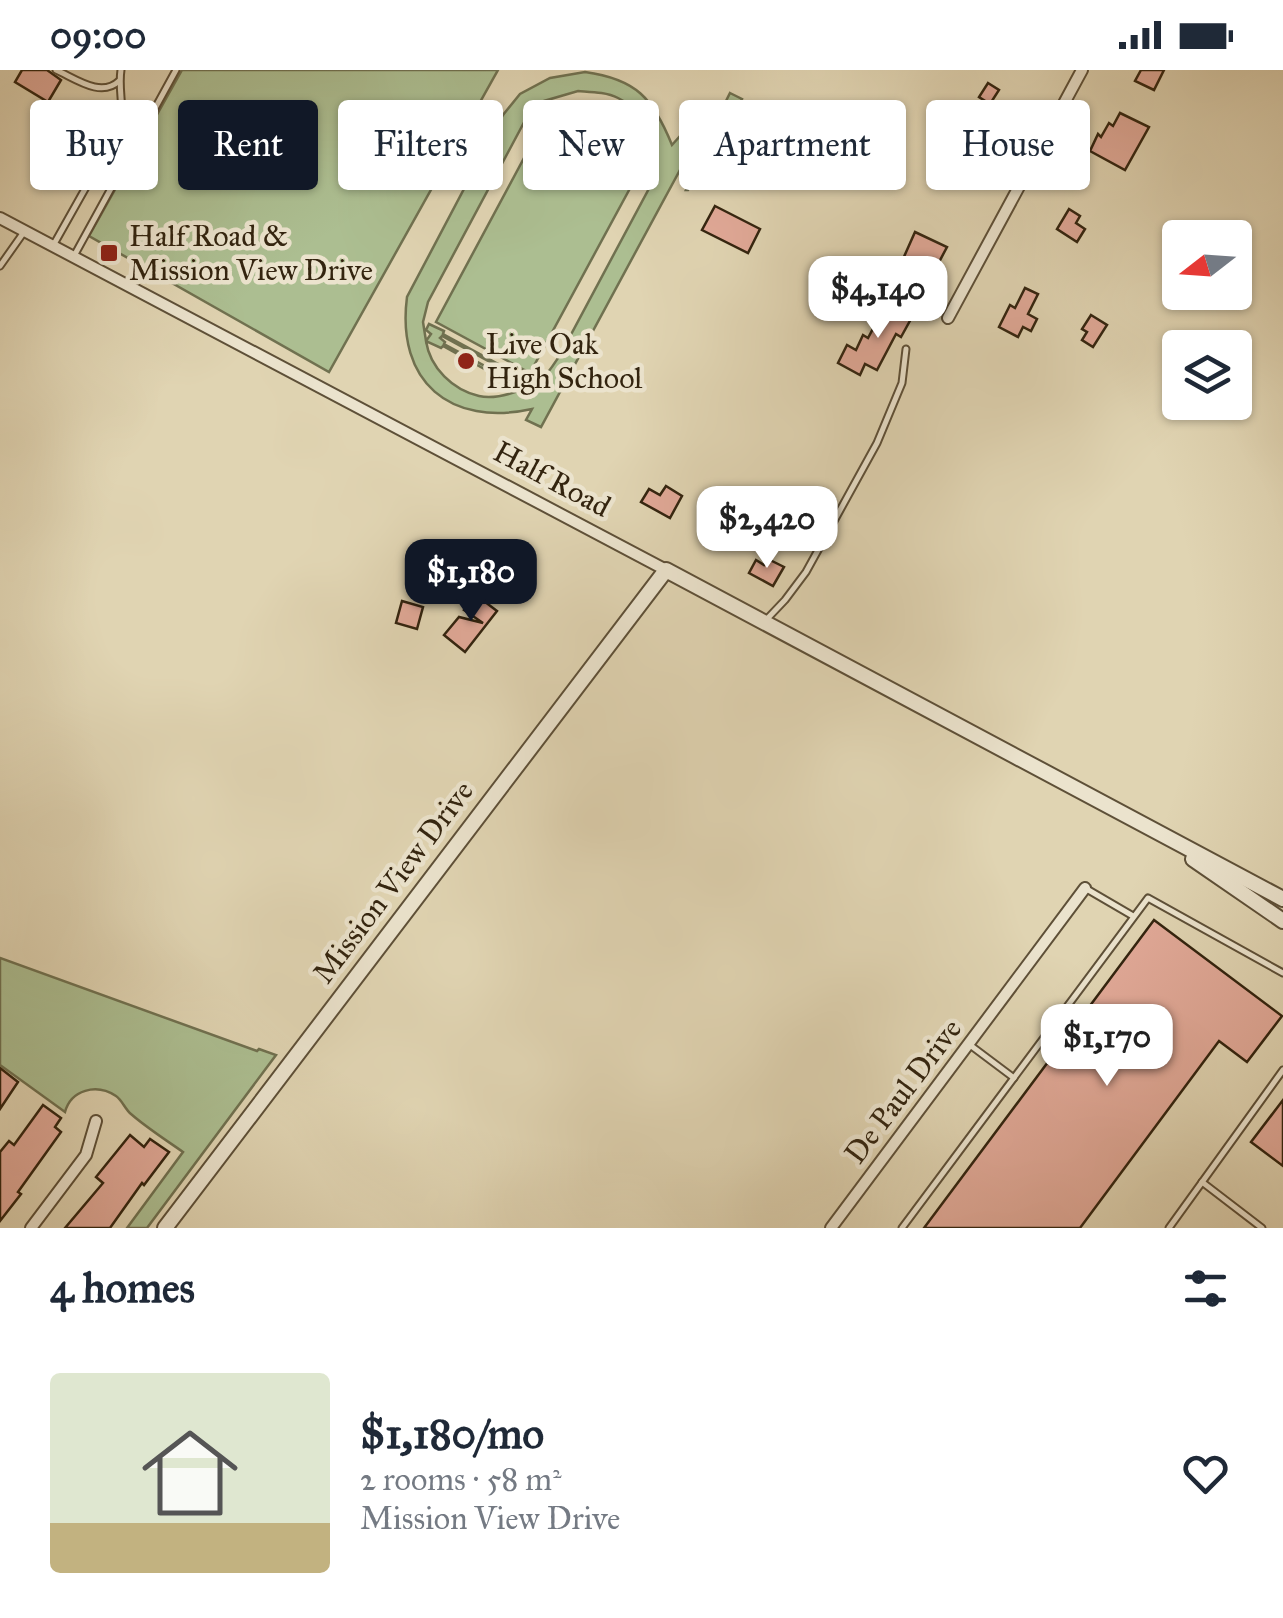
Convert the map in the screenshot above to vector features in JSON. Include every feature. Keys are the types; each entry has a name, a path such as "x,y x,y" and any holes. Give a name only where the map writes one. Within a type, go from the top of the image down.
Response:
{"street":[{"path":"948,318 1082,70"},
{"name":"Half Road","path":"0,218 1283,899"},
{"name":"Mission View Drive","path":"166,1228 666,570"},
{"name":"Half Road","path":"1130,816 1283,921"},
{"name":"De Paul Drive","path":"832,1228 1086,888"},
{"path":"32,1228 86,1155 96,1120"}],"lane":[{"path":"56,70 100,90 111,89 119,81"},
{"path":"53,246 121,125 122,70"},
{"path":"74,256 176,70"},
{"path":"0,266 25,231"},
{"path":"764,622 806,572 877,444 902,383 906,349"},
{"path":"1086,888 1133,916"},
{"path":"902,1228 1148,898 1283,973"},
{"path":"970,1044 1014,1078"},
{"path":"1168,1228 1283,1070"},
{"path":"1202,1182 1262,1228"}],"green space":[{"path":"182,70 498,70 481,100 338,100 338,190 431,190 329,372 89,236 115,190 158,190 158,113"},
{"path":"585,72 617,80 647,100 620,100 578,91 547,100 523,100 523,124 503,162 503,115 520,94 550,78"},
{"path":"659,117 672,145 679,137 679,172 541,427 526,420 532,409 476,411 435,392 420,375 410,353 407,297 463,190 488,190 428,302 423,322 428,351 438,369 469,393 494,397 538,383 560,355 648,190 659,190"},
{"path":"523,160 523,190 629,190 530,373 436,322"},
{"path":"429,324 526,379 442,336 444,344 522,386 520,389 426,341 431,334 426,330"},
{"path":"0,958 276,1055 147,1228 127,1228 183,1152 108,1092 78,1094 65,1112 0,1065"}],"building":[{"path":"22,70 47,70 61,80 49,100 15,82"},
{"path":"1141,70 1164,70 1154,90 1135,81"},
{"path":"988,83 999,90 993,100 979,97"},
{"path":"1120,113 1149,127 1125,170 1090,151 1098,134 1101,137 1109,123 1113,126"},
{"path":"715,206 760,229 748,253 702,230"},
{"path":"1069,209 1080,216 1076,223 1085,229 1077,242 1057,229"},
{"path":"915,232 947,247 938,264 925,258 921,267 903,259"},
{"path":"835,285 854,295 848,308 828,299"},
{"path":"1025,288 1038,294 1028,314 1037,319 1031,331 1023,327 1018,337 999,327 1010,305 1015,308"},
{"path":"904,301 917,308 901,337 896,334 877,370 865,364 860,375 838,363 847,345 856,350 863,335 868,338 882,312 894,318"},
{"path":"1091,315 1107,325 1093,347 1082,340 1087,332 1082,329"},
{"path":"666,486 682,496 670,518 641,502 649,489 660,495"},
{"path":"444,554 460,564 440,593 425,582"},
{"path":"768,559 784,567 773,586 749,573 756,560 764,565"},
{"path":"476,595 497,611 465,652 444,635 459,617 483,623 464,610"},
{"path":"402,601 423,607 417,629 396,623"},
{"path":"1154,920 1282,1016 1247,1062 1219,1041 1080,1228 924,1228"},
{"path":"0,1068 18,1082 0,1109"},
{"path":"1283,1100 1283,1166 1251,1142"},
{"path":"43,1105 61,1118 55,1127 61,1132 0,1221 0,1152 9,1141 14,1145"},
{"path":"130,1135 144,1147 150,1139 169,1152 110,1228 65,1228 103,1183 96,1177"}],"place":[{"name":"Half Road & Mission View Drive","path":"109,253"},
{"name":"Live Oak High School","path":"466,361"}]}
